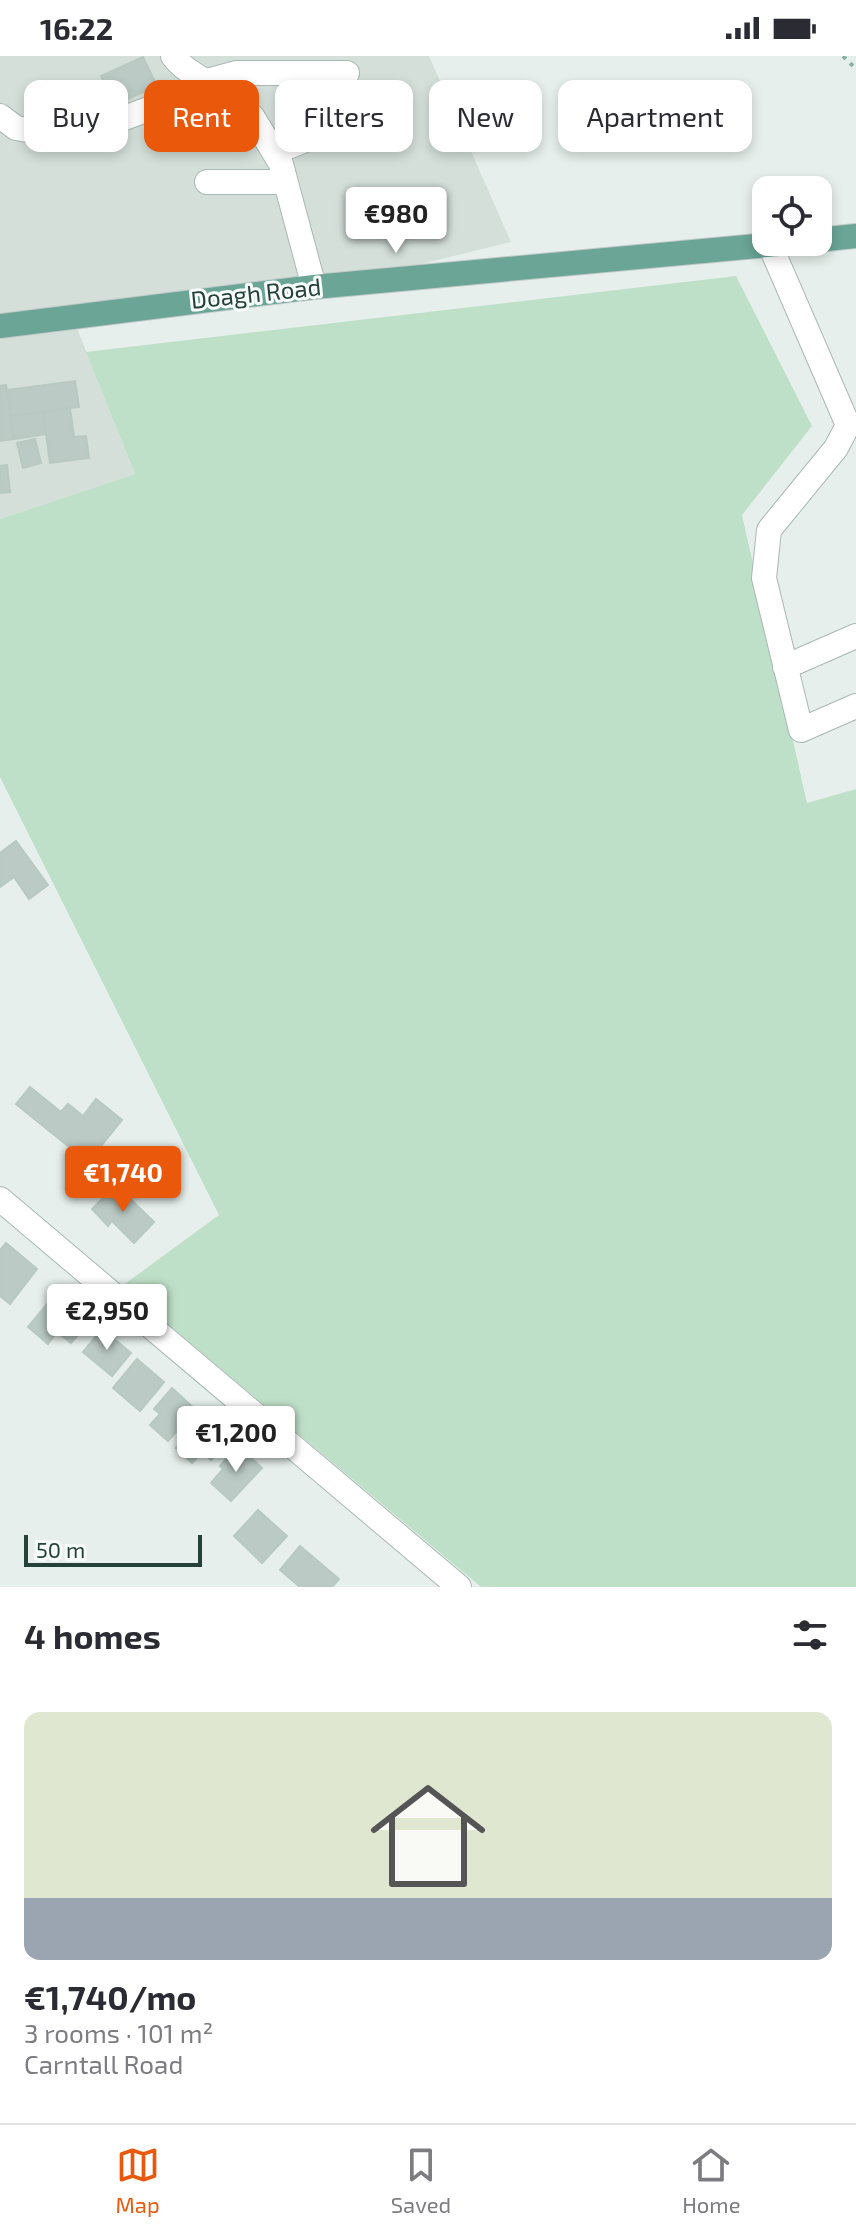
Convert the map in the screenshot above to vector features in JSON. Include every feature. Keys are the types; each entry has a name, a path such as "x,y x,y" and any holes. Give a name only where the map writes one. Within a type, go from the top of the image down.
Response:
{"main road":[{"path":"832,239 856,236"},
{"name":"Doagh Road","path":"0,326 314,287 752,247"}],"street":[{"path":"173,56 183,69 205,80"},
{"path":"211,80 236,73 347,73"},
{"path":"0,116 16,128 44,133 119,120 144,111"},
{"path":"259,127 281,164 314,287"},
{"path":"207,182 285,182"},
{"path":"775,256 852,424 769,530 764,578 801,730 856,706"},
{"path":"785,667 856,636"},
{"path":"0,1199 459,1587"}],"path":[{"path":"843,56 856,69"}],"shaded area":[{"path":"0,56 429,56 440,80 429,80 429,152 471,152 511,242 335,285 72,316 135,474 0,519"}],"green space":[{"path":"736,276 812,426 742,515 807,803 856,789 856,1587 481,1587 122,1286 219,1215 0,777 0,519 135,474 86,352"}],"building":[{"path":"143,57 154,80 144,80 144,92 128,99 128,80 103,80 101,76"},
{"path":"75,381 79,407 11,416 7,390"},
{"path":"6,385 14,439 0,441 0,386"},
{"path":"70,408 74,437 86,436 89,458 50,463 43,412"},
{"path":"43,412 46,434 14,439 11,416"},
{"path":"35,439 41,463 23,468 17,443"},
{"path":"7,465 10,492 0,493 0,466"},
{"path":"16,841 48,885 29,899 14,877 0,887 0,853"},
{"path":"30,1087 61,1112 68,1104 83,1116 96,1099 122,1120 88,1162 16,1104"},
{"path":"116,1185 154,1222 134,1243 112,1221 108,1226 92,1209"},
{"path":"6,1243 37,1269 10,1304 0,1296 0,1250"},
{"path":"58,1291 91,1319 71,1343 57,1332 48,1344 28,1327"},
{"path":"102,1329 131,1353 112,1376 83,1352"},
{"path":"137,1359 164,1382 140,1411 113,1388"},
{"path":"172,1388 196,1410 168,1441 150,1425 160,1414 154,1409"},
{"path":"202,1418 228,1441 211,1460 202,1452 192,1463 176,1448"},
{"path":"238,1446 262,1468 231,1501 211,1483 223,1469 220,1466"},
{"path":"258,1510 287,1536 262,1563 234,1536"},
{"path":"300,1546 339,1579 332,1587 300,1587 280,1570"}]}
